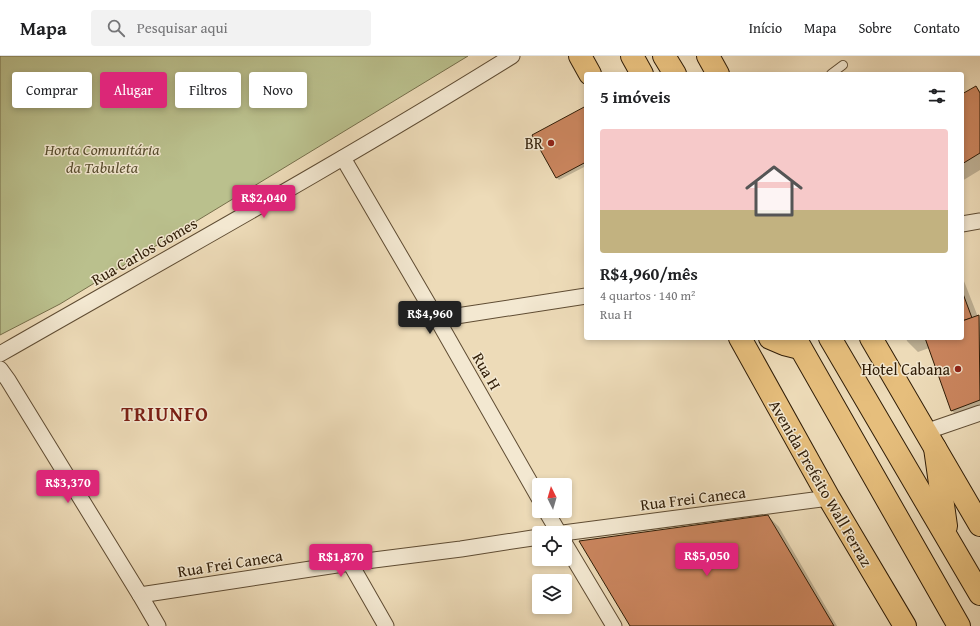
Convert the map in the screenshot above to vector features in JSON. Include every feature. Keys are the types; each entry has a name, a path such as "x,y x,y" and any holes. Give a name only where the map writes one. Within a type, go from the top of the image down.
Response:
{"main road":[{"path":"580,56 589,72"},
{"path":"632,56 641,72"},
{"path":"664,56 674,72"},
{"path":"708,56 717,72"},
{"name":"Avenida Prefeito Wall Ferraz","path":"741,340 829,498 905,626"},
{"path":"775,340 784,344 798,343 959,626"},
{"path":"831,340 980,594"},
{"path":"872,340 980,525"},
{"path":"930,440 947,538"}],"street":[{"name":"Rua Carlos Gomes","path":"0,354 343,158 444,99 512,56"},
{"name":"Rua H","path":"343,158 532,486"},
{"path":"964,224 980,221"},
{"path":"437,319 584,296"},
{"path":"0,369 158,626"},
{"path":"930,440 980,413"},
{"name":"Rua Frei Caneca","path":"572,532 829,498"},
{"name":"Rua Frei Caneca","path":"140,595 350,563 532,538"},
{"path":"572,556 614,626"},
{"path":"350,563 386,626"}],"lane":[{"path":"834,72 843,65"}],"green space":[{"name":"Horta Comunitária da Tabuleta","path":"0,56 468,56 60,304 0,335"}],"building":[{"path":"976,86 980,93 980,153 964,163 964,93"},
{"path":"584,107 584,163 556,178 532,135"},
{"path":"964,296 972,318 964,320"},
{"name":"Hotel Cabana","path":"979,315 980,400 951,411 926,340 964,340 964,320"},
{"path":"768,515 834,626 630,626 579,541"}],"place":[{"name":"BR","path":"551,143"},
{"name":"Hotel Cabana","path":"958,369"}],"district":[{"name":"TRIUNFO","path":"165,414"}]}
